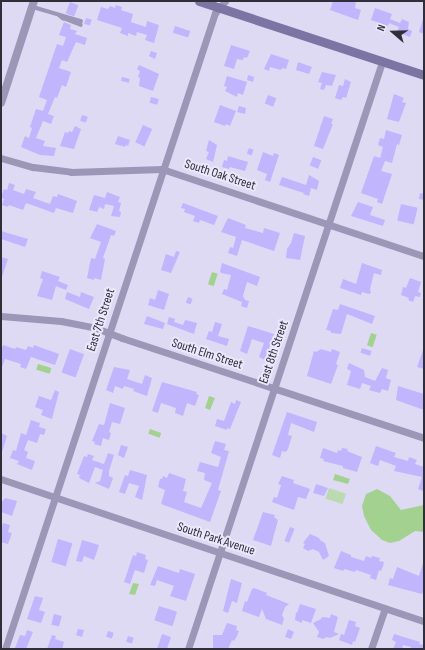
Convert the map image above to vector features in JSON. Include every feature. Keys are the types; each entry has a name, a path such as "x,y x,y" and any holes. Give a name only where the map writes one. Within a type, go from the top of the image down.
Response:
{"main road":[{"path":"199,1 222,4 382,62 424,75"}],"street":[{"path":"1,103 33,4"},
{"name":"East 7th Street","path":"5,649 162,169 215,13 222,4"},
{"name":"East 8th Street","path":"188,649 382,62"},
{"name":"South Oak Street","path":"1,158 33,167 71,172 162,169 424,256"},
{"name":"South Elm Street","path":"1,316 61,321 96,328 274,389 424,438"},
{"name":"South Park Avenue","path":"1,479 424,621"},
{"path":"371,649 384,608"}],"lane":[{"path":"33,4 60,16 81,23"}],"shaded area":[{"path":"212,272 218,274 214,286 208,284"},
{"path":"371,333 377,335 373,347 367,345"},
{"path":"38,364 51,368 50,374 36,370"},
{"path":"209,396 215,398 210,410 205,408"},
{"path":"150,429 161,433 160,438 148,434"},
{"path":"335,474 350,479 348,484 333,480"},
{"path":"329,488 346,494 342,504 325,498"},
{"path":"377,489 390,496 401,510 424,505 424,532 415,531 399,541 390,543 382,540 371,530 364,516 362,506 366,494"},
{"path":"133,583 139,584 135,595 129,594"}],"building":[{"path":"333,1 356,1 355,8 361,10 358,20 330,10"},
{"path":"70,2 78,5 74,16 66,13"},
{"path":"116,5 122,7 121,10 133,14 131,22 146,27 147,21 159,25 154,43 145,40 147,35 137,32 136,36 128,33 128,36 120,33 122,28 97,20 101,7 108,9 110,6 115,8"},
{"path":"375,8 392,14 390,19 400,23 402,19 409,22 408,29 412,31 410,37 397,32 399,27 389,23 388,26 371,20"},
{"path":"86,18 92,20 90,26 84,24"},
{"path":"423,19 424,20 424,34 419,32"},
{"path":"64,22 71,25 70,29 77,31 75,34 87,38 85,45 76,42 67,62 62,60 59,68 71,72 66,87 62,85 48,114 54,116 51,124 43,121 36,138 45,141 43,146 56,148 54,156 40,155 21,147 25,136 29,138 32,128 30,127 36,109 43,111 47,100 39,97 57,44 63,46 66,37 59,35"},
{"path":"175,26 190,31 188,38 173,33"},
{"path":"231,45 250,51 247,58 244,57 243,60 237,59 234,69 224,66"},
{"path":"151,51 157,53 155,59 149,56"},
{"path":"271,54 289,60 286,69 282,68 281,70 270,67 269,71 264,69"},
{"path":"298,62 312,67 309,74 296,70"},
{"path":"139,65 159,74 153,91 139,86 140,78 138,77 140,71 137,69"},
{"path":"322,72 336,75 332,86 326,85 324,90 320,89 322,83 318,82"},
{"path":"248,75 254,77 253,82 247,80"},
{"path":"227,76 247,82 243,95 238,93 237,97 225,91 227,87 224,86"},
{"path":"122,77 130,79 129,83 121,81"},
{"path":"345,79 351,82 346,98 343,97 341,100 335,98 339,85 343,86"},
{"path":"394,94 404,98 402,102 406,103 399,122 387,119"},
{"path":"268,95 276,98 273,107 265,103"},
{"path":"151,97 159,99 157,105 150,103"},
{"path":"220,105 236,111 230,126 226,124 225,126 214,122"},
{"path":"239,106 246,108 245,114 237,112"},
{"path":"82,115 88,117 86,123 80,121"},
{"path":"324,116 333,119 331,124 333,124 323,149 314,146"},
{"path":"143,125 152,129 144,146 135,142"},
{"path":"75,126 81,129 74,149 60,146 65,132 72,132"},
{"path":"386,130 402,135 399,145 397,144 392,163 385,161 381,171 392,174 382,204 377,202 378,199 361,193 374,156 380,158 383,147 378,145 380,138 384,139"},
{"path":"118,136 130,140 128,146 126,145 125,147 115,144"},
{"path":"209,140 217,145 213,162 206,159 209,152 206,151"},
{"path":"249,148 254,150 251,155 247,154"},
{"path":"263,152 273,156 274,153 279,155 270,182 265,180 267,174 257,170"},
{"path":"228,156 248,162 245,171 230,167 229,169 222,167 224,160 227,161"},
{"path":"313,157 321,160 318,169 310,165"},
{"path":"309,175 319,181 317,190 311,188 309,196 279,185 282,177 306,185"},
{"path":"9,183 15,185 13,190 24,194 26,189 36,192 33,198 50,204 53,196 57,197 58,194 77,201 73,213 56,208 54,213 26,203 23,210 9,205 8,207 2,205 4,199 1,197 4,189 7,190"},
{"path":"107,192 120,197 118,202 121,203 119,211 121,212 120,217 111,216 114,206 105,204 104,209 99,207 97,212 89,210 94,195 105,198"},
{"path":"420,193 424,194 424,200 419,199"},
{"path":"358,202 373,207 370,215 385,220 383,226 351,216"},
{"path":"183,203 218,216 214,225 200,220 199,223 193,221 195,216 184,212 185,209 181,208"},
{"path":"401,204 418,208 414,224 397,221"},
{"path":"228,218 246,225 245,228 263,233 264,228 280,233 274,251 242,240 237,256 228,253 230,247 233,248 236,237 221,232"},
{"path":"97,224 116,231 114,236 111,235 103,258 105,259 101,280 87,278 91,258 95,259 101,242 90,238"},
{"path":"1,231 28,239 25,247 1,239"},
{"path":"294,233 305,236 300,260 286,258 287,249 291,243"},
{"path":"176,251 180,252 171,273 161,270 166,254 174,257"},
{"path":"1,257 8,259 2,277 1,277"},
{"path":"222,263 260,277 257,286 247,282 243,296 245,300 249,301 247,308 241,306 242,302 222,294 224,289 227,290 231,275 221,273"},
{"path":"362,263 382,270 381,275 374,273 370,289 371,293 369,294 362,292 361,295 340,288 343,279 356,284"},
{"path":"42,271 60,277 58,281 68,285 66,290 56,286 52,300 37,296 43,279 40,278"},
{"path":"410,278 421,282 418,292 421,293 420,297 415,296 413,302 408,300 409,298 401,295 403,287 406,288"},
{"path":"158,290 169,294 164,310 148,305 150,298 155,300"},
{"path":"67,292 80,297 81,292 94,297 89,309 65,299"},
{"path":"188,297 193,299 190,304 186,303"},
{"path":"340,304 375,316 372,324 347,314 341,334 331,333 331,331 326,330 333,309 338,310"},
{"path":"147,316 165,323 163,329 144,324"},
{"path":"169,317 175,319 174,322 183,325 185,320 197,323 194,334 167,324"},
{"path":"215,322 222,324 218,336 229,339 227,346 206,339 209,331 212,332"},
{"path":"248,326 274,334 265,360 259,357 264,343 252,339 247,354 240,351"},
{"path":"3,345 15,349 16,347 26,350 28,346 33,348 34,345 59,354 55,365 31,357 26,369 20,367 21,364 5,359 2,367 1,351"},
{"path":"362,348 372,351 370,356 361,353"},
{"path":"70,349 84,354 76,378 61,372"},
{"path":"321,349 331,352 332,349 340,352 336,364 338,365 331,384 307,376 314,351 316,352"},
{"path":"424,350 424,369 417,367"},
{"path":"349,363 364,370 365,377 375,381 382,368 388,370 386,378 391,380 388,391 382,389 380,393 369,390 371,386 362,383 360,389 347,385 351,371 347,369"},
{"path":"114,367 130,370 127,379 142,384 145,375 152,378 147,396 133,391 134,389 124,386 123,389 115,386 113,393 106,390"},
{"path":"162,382 197,392 196,394 199,395 195,406 187,403 183,416 175,413 176,408 161,403 158,413 152,411"},
{"path":"398,386 424,394 424,410 396,400"},
{"path":"55,390 59,392 52,419 41,415 43,410 35,407 39,396 51,400"},
{"path":"236,400 241,402 230,429 227,428 227,430 215,426 217,419 224,421 231,402 235,404"},
{"path":"110,403 125,408 120,424 112,422 109,432 111,433 109,440 103,438 101,446 94,444 95,442 92,441 99,424 104,425"},
{"path":"287,412 317,422 314,432 291,423 288,435 292,436 288,449 286,452 282,451 280,458 272,455"},
{"path":"31,420 40,423 39,427 46,429 44,435 40,434 37,443 28,440 24,450 28,452 26,458 35,461 32,470 17,464 19,461 10,458 13,450 16,451 21,433 26,435"},
{"path":"1,433 7,436 2,452 1,452"},
{"path":"215,441 226,444 224,450 229,451 218,490 221,491 210,522 161,504 165,490 158,487 160,479 162,479 163,476 167,478 169,473 186,479 183,491 187,492 184,502 201,508 212,483 204,480 205,473 197,471 200,462 218,467 221,457 211,453"},
{"path":"121,445 128,447 124,458 118,455"},
{"path":"376,446 396,453 394,457 408,461 409,457 417,460 415,464 424,467 423,491 418,489 422,477 394,471 396,466 380,460 378,466 370,463"},
{"path":"323,448 337,453 338,450 341,451 342,448 348,449 347,451 362,457 357,472 343,468 343,466 323,461 324,459 320,458"},
{"path":"108,453 114,455 109,471 109,476 113,478 109,489 95,483 100,481 103,470 95,467 89,483 79,478 80,475 77,474 84,456 87,457 88,454 94,456 92,460 104,464"},
{"path":"130,470 147,475 142,500 135,497 139,486 129,483 125,494 119,492 125,475 128,476"},
{"path":"282,476 294,480 293,483 310,489 306,499 298,497 294,510 272,502 274,497 277,498 281,485 278,484"},
{"path":"316,484 328,488 324,496 313,493"},
{"path":"5,498 17,501 12,516 1,512 1,503"},
{"path":"263,512 275,515 274,517 278,520 271,546 253,540"},
{"path":"3,523 10,525 8,532 12,533 8,544 1,542 1,530"},
{"path":"290,527 295,529 289,543 284,541"},
{"path":"310,534 319,538 325,543 329,556 323,560 319,552 313,549 308,551 303,548 305,544 303,543"},
{"path":"58,539 72,543 66,566 51,562"},
{"path":"82,540 99,545 94,560 84,556 82,562 76,561"},
{"path":"341,551 351,555 351,557 364,561 366,556 371,558 372,556 380,558 379,561 384,562 381,571 379,570 376,580 370,578 371,575 356,570 355,572 344,569 343,571 334,568"},
{"path":"137,552 146,555 145,559 148,560 144,573 135,570 130,584 124,582 133,555 136,556"},
{"path":"423,563 424,589 422,594 388,585 390,578 393,579 397,567 419,576"},
{"path":"158,566 179,573 180,569 195,574 186,601 170,596 174,586 157,580 155,586 150,585"},
{"path":"231,579 242,583 237,603 232,601 228,613 223,611"},
{"path":"254,588 267,593 266,595 289,604 285,607 282,615 284,619 282,625 266,619 262,609 259,617 242,611 245,601 247,602 252,589"},
{"path":"35,596 43,598 39,610 45,612 41,623 27,619"},
{"path":"300,604 316,609 311,623 302,620 302,623 295,620 296,612 297,613"},
{"path":"159,606 177,612 172,626 154,620"},
{"path":"54,614 62,616 59,627 51,625"},
{"path":"331,614 338,617 334,632 339,634 323,639 317,637 319,632 313,623 322,617 330,618"},
{"path":"349,620 356,622 355,626 360,628 355,642 353,641 352,645 339,640 341,634 344,635"},
{"path":"227,623 237,626 236,630 239,631 237,636 234,641 232,640 228,649 213,649 213,635 222,635"},
{"path":"78,629 84,630 82,637 76,635"},
{"path":"288,629 294,632 291,639 285,637"},
{"path":"27,630 33,632 26,649 15,648 20,635 25,636"},
{"path":"108,631 114,633 112,639 106,637"},
{"path":"162,634 171,637 167,649 157,649"},
{"path":"394,634 420,642 419,644 424,645 424,649 411,649 411,647 403,645 402,649 393,649 396,642 392,640"},
{"path":"52,635 56,636 55,639 64,642 62,649 47,649"},
{"path":"128,636 134,638 132,644 126,642"}]}
